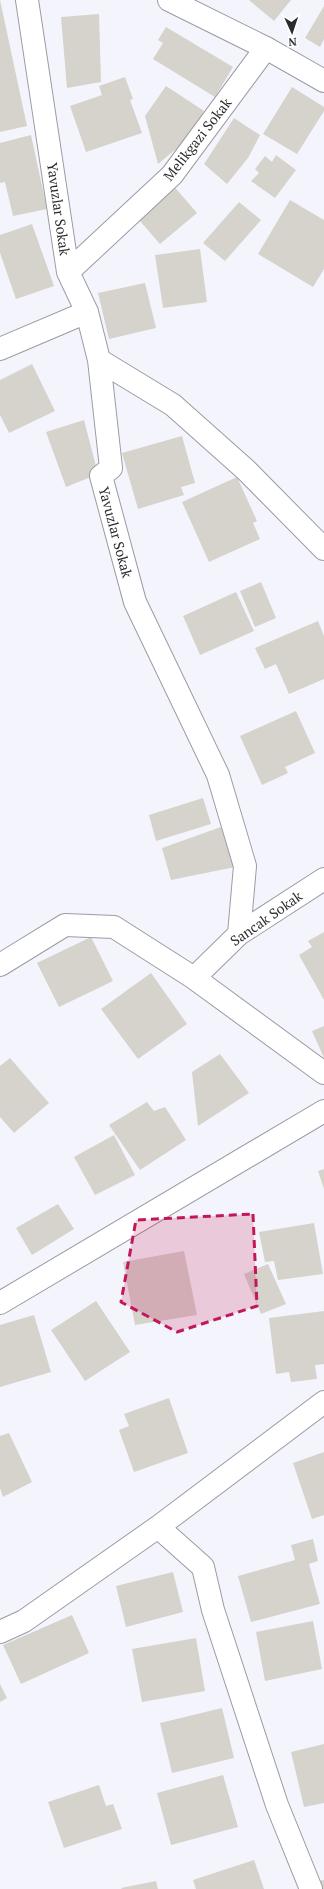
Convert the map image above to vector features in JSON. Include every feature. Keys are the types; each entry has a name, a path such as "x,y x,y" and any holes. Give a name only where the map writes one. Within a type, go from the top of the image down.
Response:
{"street":[{"name":"Yavuzlar Sokak","path":"27,0 68,272 87,312 99,360 111,468 101,476 135,602 218,775 245,866 239,934"},
{"path":"169,0 266,48 324,81"},
{"name":"Melikgazi Sokak","path":"68,272 172,175 266,48"},
{"path":"0,349 87,312"},
{"path":"99,360 173,405 246,470 324,549"},
{"name":"Sancak Sokak","path":"194,978 239,934 324,879"},
{"path":"0,965 65,925 114,927 194,978 324,1073"},
{"path":"0,1303 324,1111"},
{"path":"0,1632 24,1621 158,1527 324,1402"},
{"path":"158,1527 203,1567 213,1610 274,1797 311,1889"}],"highlighted area":[{"path":"253,1214 257,1306 177,1332 121,1302 136,1220"}],"building":[{"path":"0,0 27,126 0,132"},
{"path":"249,0 291,0 274,21"},
{"path":"324,6 324,39 320,47 305,38"},
{"path":"99,14 101,82 67,88 61,17"},
{"path":"166,27 233,67 215,97 153,59 163,43 158,40"},
{"path":"125,77 133,99 130,100 142,133 86,152 70,106 102,95 99,86"},
{"path":"166,86 204,111 187,140 158,164 145,116"},
{"path":"292,87 324,107 324,111 297,154 263,134"},
{"path":"234,118 260,135 248,158 227,184 204,164"},
{"path":"31,135 47,209 13,216 5,182 0,183 0,143"},
{"path":"276,155 296,170 275,198 251,181 259,173 255,169 265,156 272,162"},
{"path":"171,183 197,213 160,244 134,214"},
{"path":"290,200 324,220 324,269 313,287 258,254"},
{"path":"239,202 261,220 225,261 203,243"},
{"path":"32,224 54,286 16,299 0,253 0,235"},
{"path":"200,249 207,302 163,308 155,255"},
{"path":"145,283 156,328 109,339 98,293"},
{"path":"32,364 55,411 9,433 0,415 0,380"},
{"path":"84,420 98,474 66,487 46,432"},
{"path":"182,436 195,483 181,487 184,495 138,509 122,453"},
{"path":"237,477 257,521 253,523 260,539 209,562 182,502"},
{"path":"261,582 276,618 255,627 240,591"},
{"path":"236,592 254,631 200,655 183,616"},
{"path":"318,621 324,636 324,679 289,694 276,664 265,669 255,648"},
{"path":"296,711 315,753 285,767 288,773 262,785 240,736"},
{"path":"203,798 211,824 156,841 149,815"},
{"path":"221,827 235,867 171,880 162,848"},
{"path":"324,932 324,1000 299,955 312,947 308,941"},
{"path":"91,937 113,981 59,1007 37,963"},
{"path":"151,973 187,1024 138,1059 101,1009"},
{"path":"324,1026 324,1058 312,1031"},
{"path":"220,1054 249,1093 198,1126 192,1072"},
{"path":"10,1058 49,1103 14,1133 0,1117 0,1066"},
{"path":"147,1102 154,1111 165,1107 186,1140 140,1170 109,1125"},
{"path":"114,1135 135,1175 95,1195 74,1157"},
{"path":"324,1169 324,1189 318,1171"},
{"path":"58,1204 74,1229 32,1255 16,1228"},
{"path":"314,1223 323,1274 278,1280 274,1261 265,1262 259,1232"},
{"path":"184,1251 197,1315 135,1325 123,1262"},
{"path":"268,1264 286,1304 261,1314 244,1274"},
{"path":"96,1301 130,1352 85,1381 51,1330"},
{"path":"324,1311 324,1364 315,1365 317,1379 291,1382 289,1372 276,1374 269,1318"},
{"path":"34,1315 51,1372 0,1387 0,1325"},
{"path":"169,1398 188,1453 134,1472 119,1430 129,1426 124,1414"},
{"path":"9,1433 32,1482 3,1497 0,1488 0,1436"},
{"path":"324,1452 324,1515 312,1519 293,1463"},
{"path":"313,1539 318,1561 309,1564 320,1604 251,1622 238,1576 295,1560 291,1545"},
{"path":"173,1572 183,1612 126,1627 116,1586"},
{"path":"72,1615 89,1653 21,1684 3,1645"},
{"path":"313,1621 322,1669 265,1681 256,1632"},
{"path":"196,1638 205,1691 142,1702 132,1649"},
{"path":"0,1684 7,1698 0,1702"},
{"path":"222,1708 234,1758 172,1773 160,1723"},
{"path":"324,1744 324,1803 304,1807 291,1752"},
{"path":"223,1775 238,1827 171,1845 157,1793"},
{"path":"99,1785 106,1806 113,1804 122,1829 64,1848 48,1802"},
{"path":"254,1860 264,1889 196,1889 193,1880"},
{"path":"324,1880 324,1889 320,1889 318,1881"},
{"path":"156,1881 158,1889 121,1888"}]}
